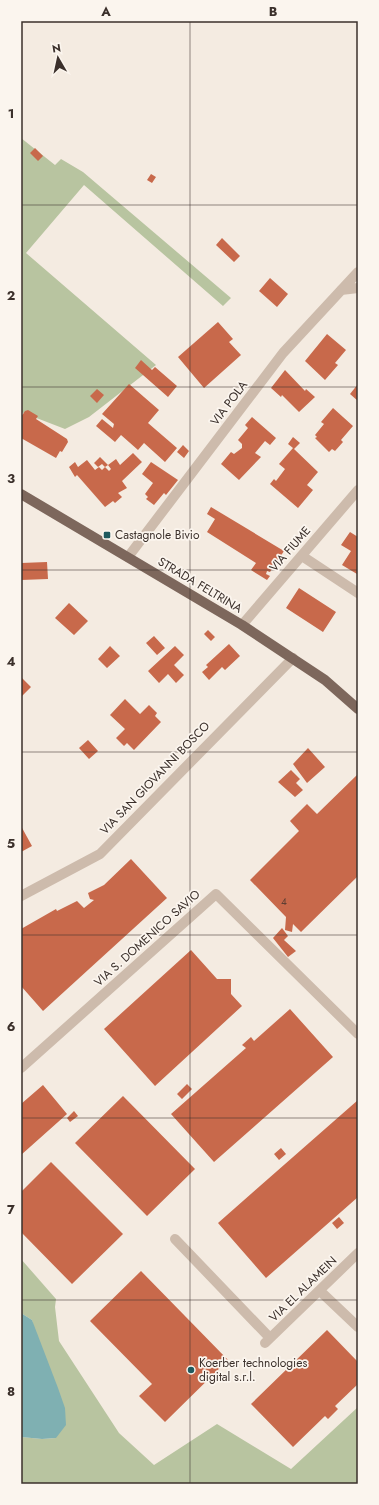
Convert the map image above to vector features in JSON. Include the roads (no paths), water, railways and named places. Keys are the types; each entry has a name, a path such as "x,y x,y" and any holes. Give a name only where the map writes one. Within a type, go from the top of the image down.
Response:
{"main road":[{"name":"STRADA FELTRINA","path":"21,494 242,625 325,680 358,708"}],"street":[{"name":"VIA POLA","path":"128,557 283,353 358,272"},
{"path":"341,290 358,288"},
{"name":"VIA FIUME","path":"242,625 358,490"},
{"path":"302,556 358,593"},
{"name":"VIA SAN GIOVANNI BOSCO","path":"21,896 100,854 293,658"},
{"name":"VIA S. DOMENICO SAVIO","path":"21,1068 216,894 304,979 358,1034"},
{"name":"VIA EL ALAMEIN","path":"175,1239 268,1341 358,1253"},
{"path":"320,1291 358,1328"}],"water":[{"path":"21,1313 32,1320 65,1408 66,1425 56,1438 42,1439 21,1437"}],"place":[{"name":"Castagnole Bivio","path":"107,535"},
{"name":"Koerber technologies digital s.r.l.","path":"191,1370"}]}
